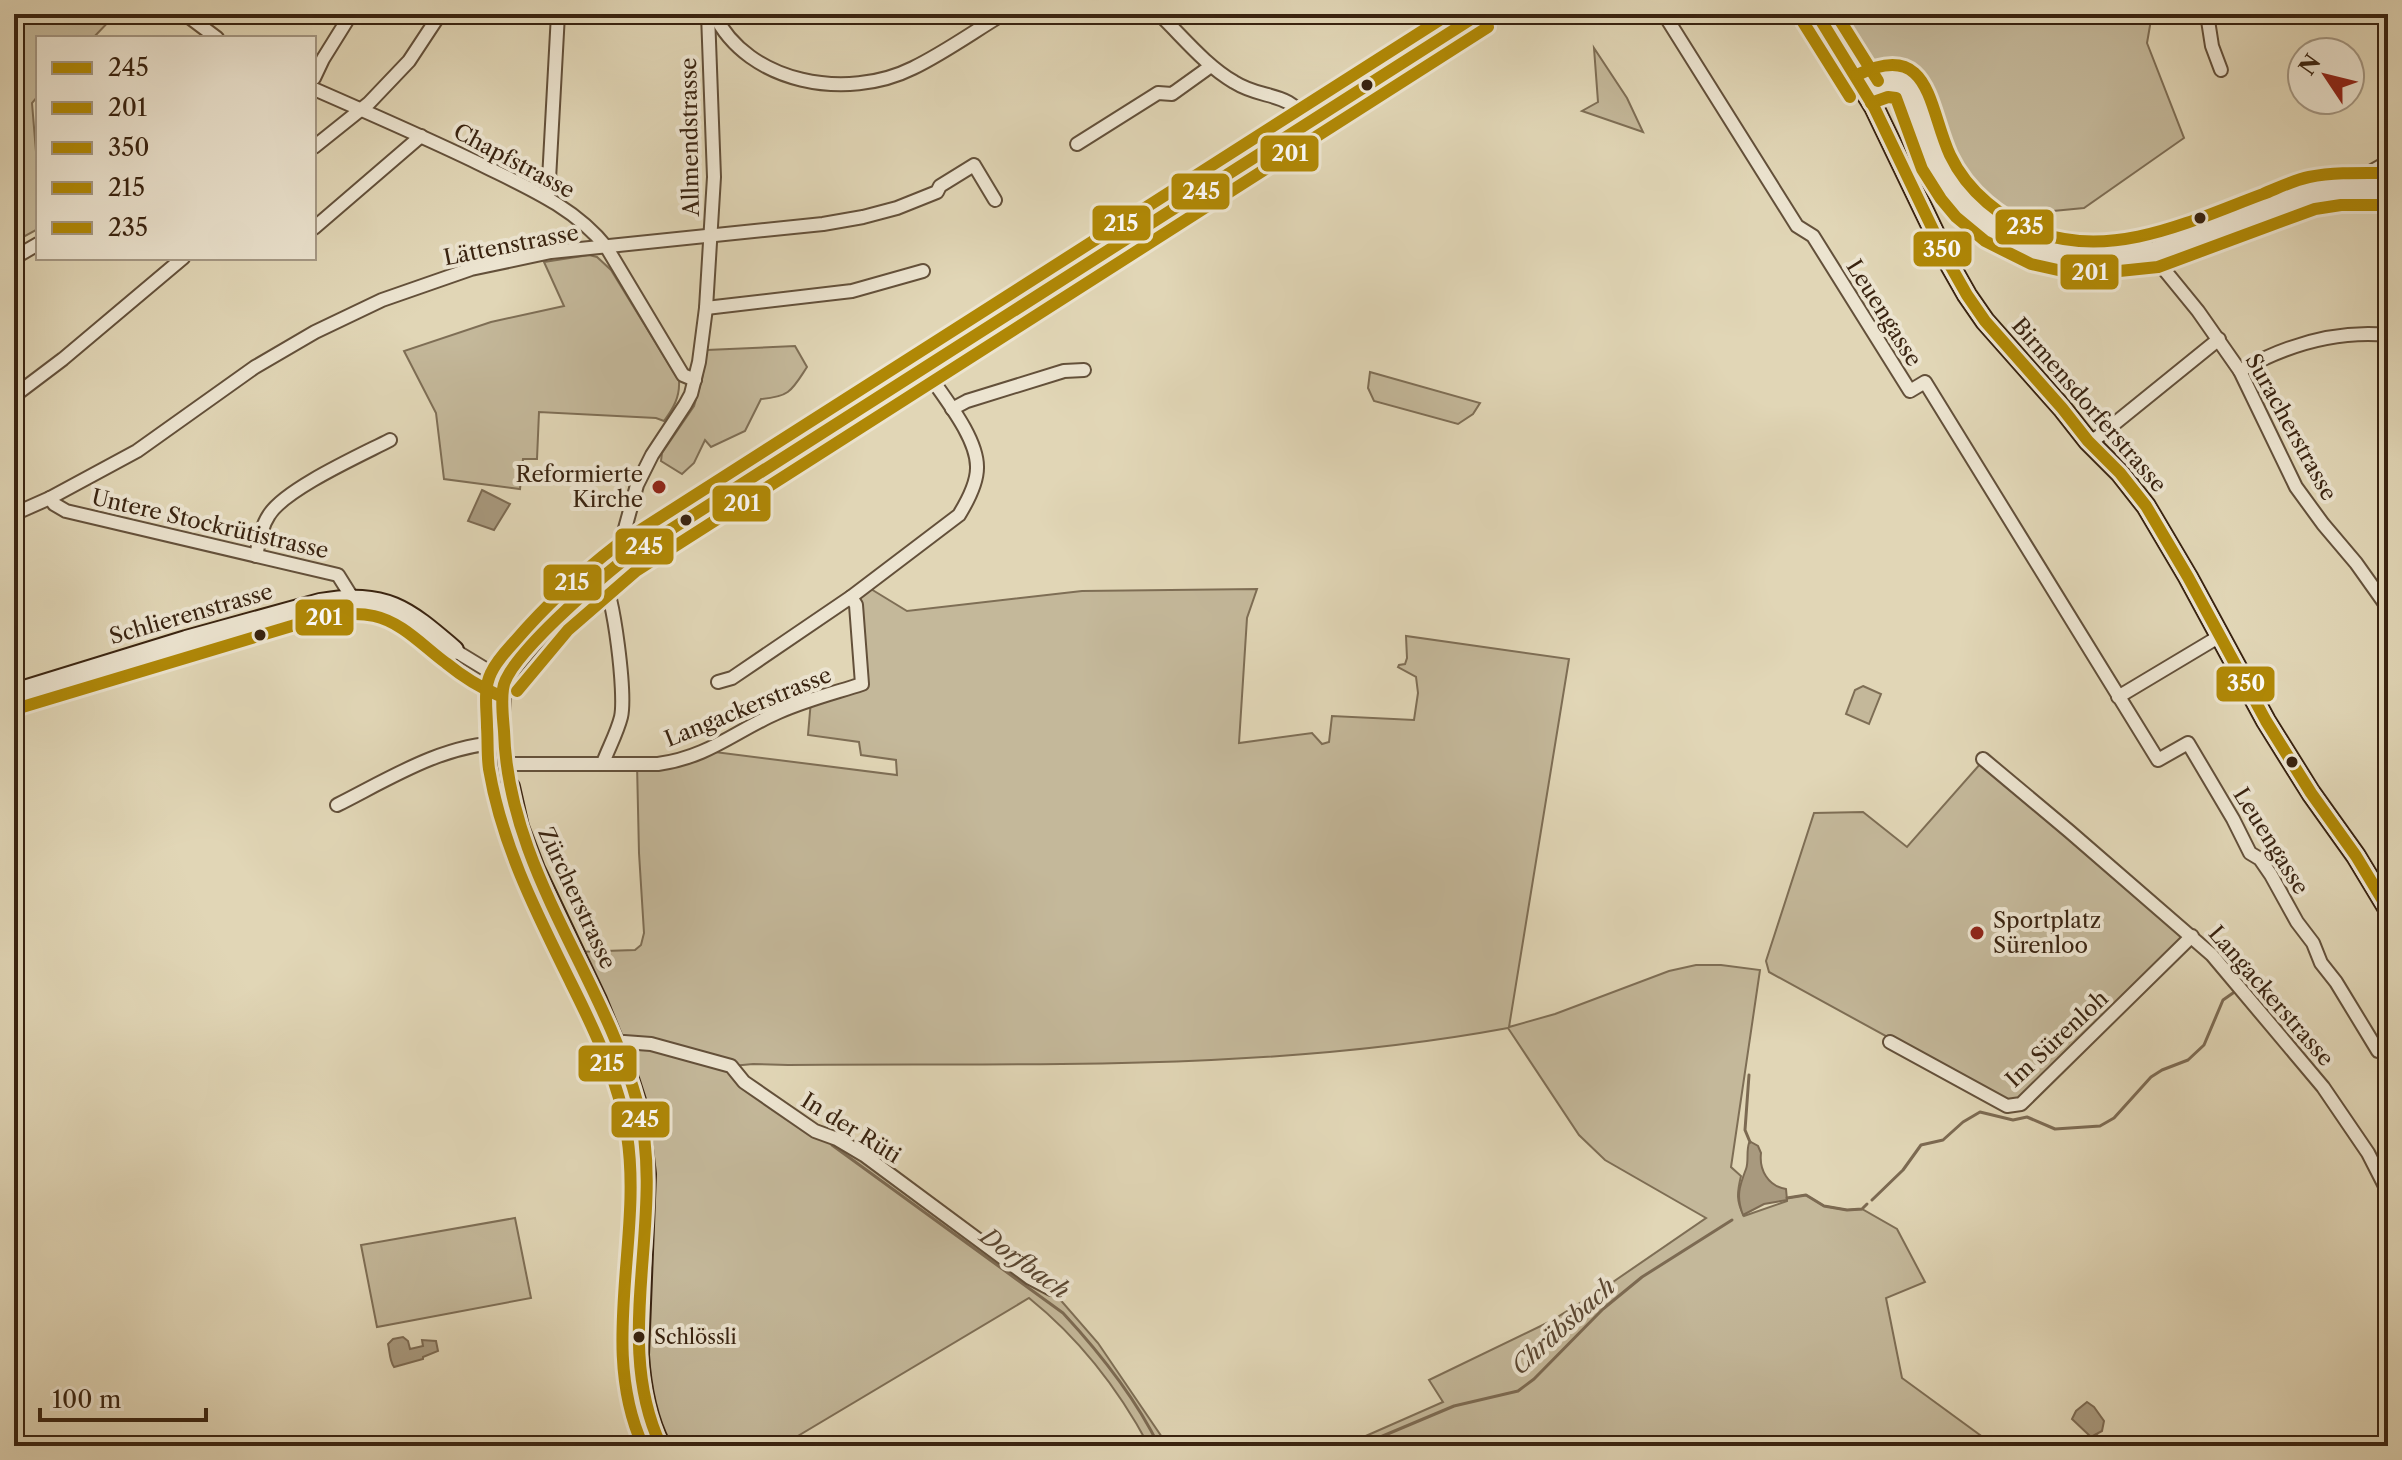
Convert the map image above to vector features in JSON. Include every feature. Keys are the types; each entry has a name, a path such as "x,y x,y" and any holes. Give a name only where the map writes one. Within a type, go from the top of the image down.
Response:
{"street":[{"path":"316,74 351,14"},
{"path":"316,145 361,109 409,61 440,14"},
{"path":"548,198 558,14"},
{"path":"711,14 734,44 765,67 809,83 861,83 913,68 1003,14"},
{"name":"Allmendstrasse","path":"626,558 621,543 637,485 652,455 683,409 695,380 706,308 714,177 711,14"},
{"path":"1159,14 1211,66 1236,84 1293,104 1309,123"},
{"path":"505,681 556,619 626,558 1479,14"},
{"name":"Leuengasse","path":"1664,14 1797,226 1813,236 1910,391 1925,382 2158,760 2188,743 2250,853 2264,863 2297,922 2313,943 2321,963 2378,1051"},
{"name":"Birmensdorferstrasse","path":"1817,14 1887,132 1967,295 1985,321 2146,506 2266,721 2388,909"},
{"path":"2207,14 2212,46 2221,70"},
{"path":"191,16 215,36"},
{"path":"1077,144 1158,93 1172,94 1211,66"},
{"path":"1864,89 1887,79 1899,80 1907,85 1929,148 1943,175 1967,206 2008,236 2035,248 2071,255 2100,257 2155,251 2311,193 2388,189"},
{"name":"Chapfstrasse","path":"316,90 421,136 548,198 592,230 607,248 683,375 695,380"},
{"name":"Chapfstrasse","path":"316,226 421,136"},
{"path":"2361,188 2372,169 2388,162"},
{"name":"Lättenstrasse","path":"14,514 137,451 255,367 315,332 382,300 471,269 551,252 823,224 897,208 934,194 940,186 974,165 995,200"},
{"path":"14,258 36,245"},
{"name":"Suracherstrasse","path":"2155,251 2158,262 2219,339 2240,371 2296,487 2388,608"},
{"path":"14,396 181,260"},
{"path":"706,308 852,291 923,271"},
{"path":"2240,371 2259,360 2317,339 2364,333 2388,335"},
{"name":"Suracherstrasse","path":"2088,441 2098,437 2219,339"},
{"path":"718,682 732,678 851,597 959,515 968,501 978,469 968,436 925,369"},
{"path":"952,409 967,401 1064,371 1084,370"},
{"path":"256,556 263,527 270,513 283,500 340,465 390,440"},
{"name":"Untere Stockrütistrasse","path":"50,498 66,511 338,575 353,599"},
{"path":"602,577 610,596 623,700 617,730 603,763"},
{"name":"Langackerstrasse","path":"505,764 648,764 677,761 707,751 777,712 862,684 856,605 851,597"},
{"name":"Schlierenstrasse","path":"14,693 280,614 320,603 353,599 376,600 408,613 454,650 505,681"},
{"path":"2118,697 2220,636"},
{"name":"Zürcherstrasse","path":"505,681 501,743 519,827 535,869 592,988 638,1107 646,1174 639,1355 641,1385 646,1409 661,1446"},
{"path":"337,805 440,756 483,744 501,743"},
{"name":"Langackerstrasse","path":"1983,759 2192,936 2231,976 2323,1087 2368,1153 2388,1192"},
{"name":"Im Sürenloh","path":"1890,1042 2007,1106 2021,1104 2192,936"},
{"name":"In der Rüti","path":"616,1046 624,1042 651,1044 731,1066 744,1082 815,1131 837,1139 864,1155 1030,1278 1051,1289"}],"shaded area":[{"path":"14,14 116,14 95,36 36,36 36,98 32,103 36,152 36,230 14,242"},
{"path":"1834,14 2152,14 2147,43 2184,138 2084,208 2031,213 2021,242 1967,206 1913,95 1887,79 1881,63 1859,50"},
{"path":"1594,48 1627,98 1643,132 1582,111 1598,102"},
{"path":"589,255 597,257 611,270 679,381 677,398 670,412 664,421 656,418 539,412 537,459 523,459 520,489 444,479 436,413 404,351 491,322 564,306 544,262"},
{"path":"795,346 807,367 789,391 761,399 745,431 711,447 705,440 694,463 682,474 661,461 662,453 694,406 707,350"},
{"path":"1370,372 1480,403 1473,414 1458,424 1374,401 1368,388"},
{"path":"482,490 510,504 494,530 468,521"},
{"path":"866,586 907,611 1082,591 1257,589 1247,618 1239,743 1312,733 1322,744 1329,742 1332,716 1414,720 1418,693 1416,677 1398,667 1405,664 1407,658 1406,636 1569,659 1509,1027 1555,1014 1669,971 1696,965 1760,970 1731,1167 1741,1176 1738,1197 1744,1216 1787,1201 1787,1198 1806,1195 1824,1206 1862,1209 1897,1229 1925,1282 1886,1298 1902,1378 1995,1446 1343,1446 1443,1402 1429,1380 1551,1321 1706,1218 1605,1160 1579,1135 1508,1028 1419,1042 1239,1059 1059,1064 732,1066 1051,1289 1098,1343 1168,1446 1149,1446 1096,1366 1065,1330 1029,1298 781,1446 661,1446 646,1409 644,1144 575,952 635,950 641,945 644,933 637,764 707,751 897,775 896,760 861,755 859,742 808,735 811,700 862,684 851,597"},
{"path":"1863,686 1881,694 1869,724 1846,714 1855,690"},
{"name":"Sportplatz Sürenloo","path":"1981,763 2181,936 2180,941 2018,1102 2008,1103 1769,972 1766,961 1814,813 1863,812 1907,847"},
{"path":"1751,1142 1758,1146 1766,1176 1786,1189 1787,1200 1764,1204 1743,1215 1739,1192"},
{"path":"515,1218 531,1298 377,1327 361,1245"},
{"path":"403,1337 410,1349 423,1346 422,1340 436,1341 438,1351 394,1367 388,1344 393,1339"},
{"path":"2087,1402 2104,1421 2102,1431 2091,1437 2072,1419"}],"waterway":[{"path":"1872,1200 1903,1170 1921,1145 1943,1140 1980,1112 2013,1120 2027,1117 2055,1129 2100,1126 2114,1118 2151,1077 2188,1060 2204,1045 2223,1000 2233,993"},
{"path":"1749,1075 1745,1130 1750,1142"},
{"name":"Dorfbach","path":"832,1145 1063,1313 1116,1376 1159,1446"},
{"path":"1787,1198 1806,1195 1824,1206 1847,1210 1862,1209 1867,1204"},
{"name":"Chräbsbach","path":"1359,1446 1454,1406 1518,1391 1534,1379 1603,1309 1642,1277 1732,1220"},
{"path":"2096,1435 2111,1446"}],"transit line":[{"name":"215","path":"643,1446 630,1409 624,1371 622,1332 630,1213 627,1135 605,1057 534,905 503,825 488,758 486,693 493,668 552,602 617,545 1449,14"},
{"name":"245","path":"661,1446 647,1405 640,1363 639,1320 647,1190 645,1147 638,1105 603,1011 559,921 522,830 509,782 502,710 502,694 508,675 536,639 626,558 1479,14"},
{"name":"350","path":"1817,14 1874,107 1967,295 1985,321 2146,506 2266,721 2388,909"},
{"name":"235","path":"1836,14 1878,81"},
{"name":"201","path":"1803,22 1850,97"},
{"name":"201","path":"517,691 568,630 636,571 1488,27"},
{"name":"235","path":"1857,75 1881,66 1900,66 1913,72 1930,99 1950,155 1976,192 2012,220 2040,233 2069,240 2097,242 2154,233 2309,177 2388,173"},
{"name":"201","path":"1871,103 1888,97 1896,98 1922,169 1956,217 1985,241 2031,264 2058,270 2100,273 2158,267 2315,209 2341,205 2388,205"},
{"name":"201","path":"19,708 295,625 344,614 374,616 394,624 464,677 498,695"}],"place":[{"name":"Reformierte Kirche","path":"659,487"},
{"name":"Sportplatz Sürenloo","path":"1977,933"},
{"name":"Schlössli","path":"639,1337"}]}
